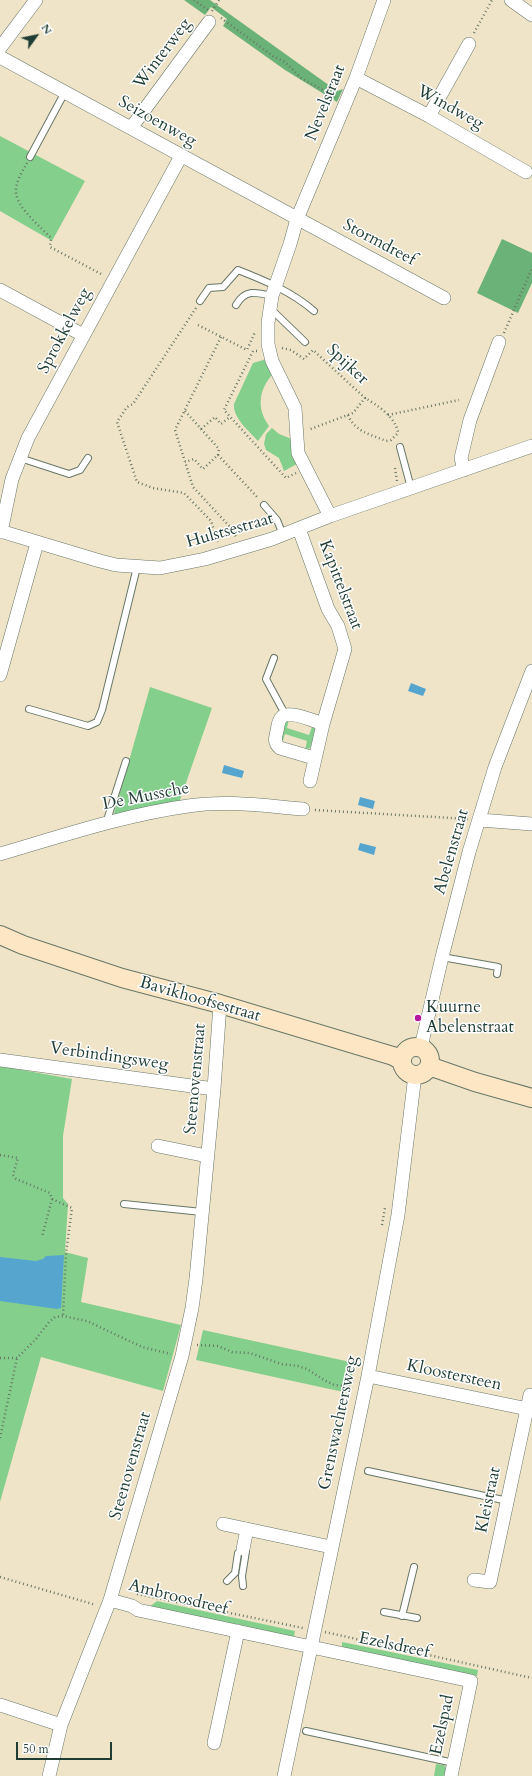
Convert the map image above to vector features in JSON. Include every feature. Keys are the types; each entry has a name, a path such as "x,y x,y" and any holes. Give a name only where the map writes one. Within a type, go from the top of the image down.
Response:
{"street":[{"path":"0,48 36,0"},
{"name":"Nevelstraat","path":"330,516 298,453 295,408 272,361 268,323 274,290 297,219 356,78 384,0"},
{"path":"511,0 532,15"},
{"name":"Winterweg","path":"131,128 209,22"},
{"path":"429,116 468,44"},
{"name":"Seizoenweg","path":"0,57 297,219"},
{"name":"Windweg","path":"356,78 429,116 526,172"},
{"name":"Sprokkelweg","path":"0,531 12,479 28,438 181,156"},
{"name":"Stormdreef","path":"297,219 444,298"},
{"path":"0,290 83,335"},
{"path":"464,470 461,458 470,420 499,342"},
{"name":"Hulstsestraat","path":"0,531 100,561 138,567 160,568 222,554 283,535 330,516 532,446"},
{"name":"Kapittelstraat","path":"299,529 328,609 338,626 345,649 323,724 314,758 310,781"},
{"path":"0,675 37,543"},
{"name":"Abelenstraat","path":"421,1047 469,852 495,767 532,671"},
{"path":"314,758 280,748 277,745 275,739 280,718 285,714 292,714 323,724"},
{"name":"De Mussche","path":"0,854 109,822 189,805 231,804 303,809"},
{"path":"480,820 532,824"},
{"name":"Bavikhoofsestraat","path":"0,935 122,978 220,1004 393,1056 402,1061"},
{"name":"Steenovenstraat","path":"49,1776 61,1725 108,1604 182,1356 192,1308 214,1089 220,1004"},
{"path":"422,1071 429,1055 421,1047 416,1046 408,1049 405,1052 402,1061 406,1070 422,1071 475,1082 532,1098"},
{"name":"Verbindingsweg","path":"0,1060 214,1089"},
{"name":"Grenswachtersweg","path":"284,1776 368,1376 398,1215 422,1071"},
{"name":"Steenovenstraat","path":"158,1146 207,1156"},
{"name":"Kloostersteen","path":"368,1376 530,1410"},
{"name":"Kleistraat","path":"474,1580 490,1582 530,1410 530,1395"},
{"path":"223,1524 331,1547"},
{"path":"243,1549 247,1529"},
{"name":"Ambroosdreef","path":"108,1604 132,1606 138,1610 311,1647"},
{"name":"Ambroosdreef","path":"214,1743 238,1631"},
{"name":"Ezelsdreef","path":"311,1647 471,1681"},
{"name":"Ezelspad","path":"451,1776 471,1681"},
{"path":"0,1705 61,1725"}],"lane":[{"path":"30,157 65,92"},
{"path":"200,301 209,288 223,287 238,270 274,290 303,301 314,311"},
{"path":"236,305 243,295 250,292 274,290"},
{"path":"270,312 274,312 305,342"},
{"path":"400,447 411,488"},
{"path":"20,458 69,474 80,470 88,458"},
{"path":"264,505 277,520 283,535"},
{"path":"29,709 88,726 97,722 102,710 138,567"},
{"path":"274,658 266,679 285,714"},
{"path":"109,822 108,817 126,761"},
{"path":"442,957 498,967 497,974"},
{"path":"124,1204 202,1212"},
{"path":"368,1471 508,1501"},
{"path":"227,1581 235,1573 238,1553 243,1549 246,1551 242,1576 243,1586"},
{"path":"402,1616 414,1567"},
{"path":"384,1612 417,1618"},
{"path":"306,1731 454,1763"}],"path":[{"path":"194,0 201,6 228,21 234,28 273,56 285,62 301,78 346,102"},
{"path":"468,44 492,0"},
{"path":"30,157 20,177 16,192 18,201 22,208 51,238 50,247 113,280"},
{"path":"499,342 509,324 532,268"},
{"path":"200,301 133,404 127,407 118,422 137,482 153,488 184,494 211,521 222,554"},
{"path":"198,325 246,350 255,333 255,327"},
{"path":"221,337 175,430 193,487 232,529 242,548"},
{"name":"Spijker","path":"270,349 282,348 291,350 304,360 313,350 365,398 376,405 388,416 397,427 398,433 391,440 386,441 358,429 352,424 348,415"},
{"path":"270,349 253,351 224,410 286,478 306,469"},
{"name":"Spijker","path":"297,435 353,413 365,398"},
{"path":"388,416 459,400"},
{"path":"185,411 219,450 218,455 203,469 194,459 185,462"},
{"path":"201,429 215,417 221,424 230,416"},
{"path":"218,455 258,499"},
{"path":"303,809 480,820"},
{"path":"0,1154 18,1158 13,1175 16,1179 46,1190 50,1193 52,1199 42,1237"},
{"path":"52,1199 72,1208 66,1253 63,1316"},
{"path":"381,1230 385,1207"},
{"path":"0,1438 16,1358 36,1339 49,1322 55,1318 63,1316 87,1321 149,1349 182,1356"},
{"path":"185,1342 199,1346 218,1346 232,1352 250,1353 281,1364 298,1366 334,1385 352,1387 353,1380"},
{"path":"0,1358 16,1358"},
{"path":"0,1577 108,1604"}],"green space":[{"path":"184,0 210,0 337,91 343,89 337,102 285,70 223,26 227,19 211,7 205,15"},
{"path":"0,136 85,181 52,241 0,211"},
{"path":"502,239 532,253 532,283 518,313 477,293"},
{"path":"267,359 273,374 262,392 261,406 262,412 269,426 258,441 239,419 234,409 234,404 253,363"},
{"path":"272,428 279,434 292,439 297,464 284,471 279,458 266,450 264,444 266,434"},
{"path":"150,687 212,708 179,803 113,817"},
{"path":"289,719 287,728 309,735 312,727 314,727 316,731 310,748 305,750 307,741 285,734 282,743 280,742 284,721"},
{"path":"0,1066 72,1079 63,1136 63,1198 68,1204 65,1252 88,1258 81,1302 181,1325 163,1391 41,1357 0,1502"},
{"path":"203,1330 355,1363 348,1393 196,1360"},
{"path":"157,1601 295,1631 294,1637 149,1607"},
{"path":"342,1642 478,1670 477,1676 342,1647"},
{"path":"436,1764 444,1765 446,1768 444,1776 434,1776"}],"water":[{"path":"411,683 426,689 423,696 408,691"},
{"path":"224,765 244,771 242,778 222,773"},
{"path":"360,797 375,801 373,809 358,805"},
{"path":"360,843 376,847 374,855 358,850"},
{"path":"64,1255 61,1308 57,1309 0,1301 0,1257 36,1261 43,1259 46,1256"}],"place":[{"name":"Kuurne Abelenstraat","path":"418,1018"}]}
